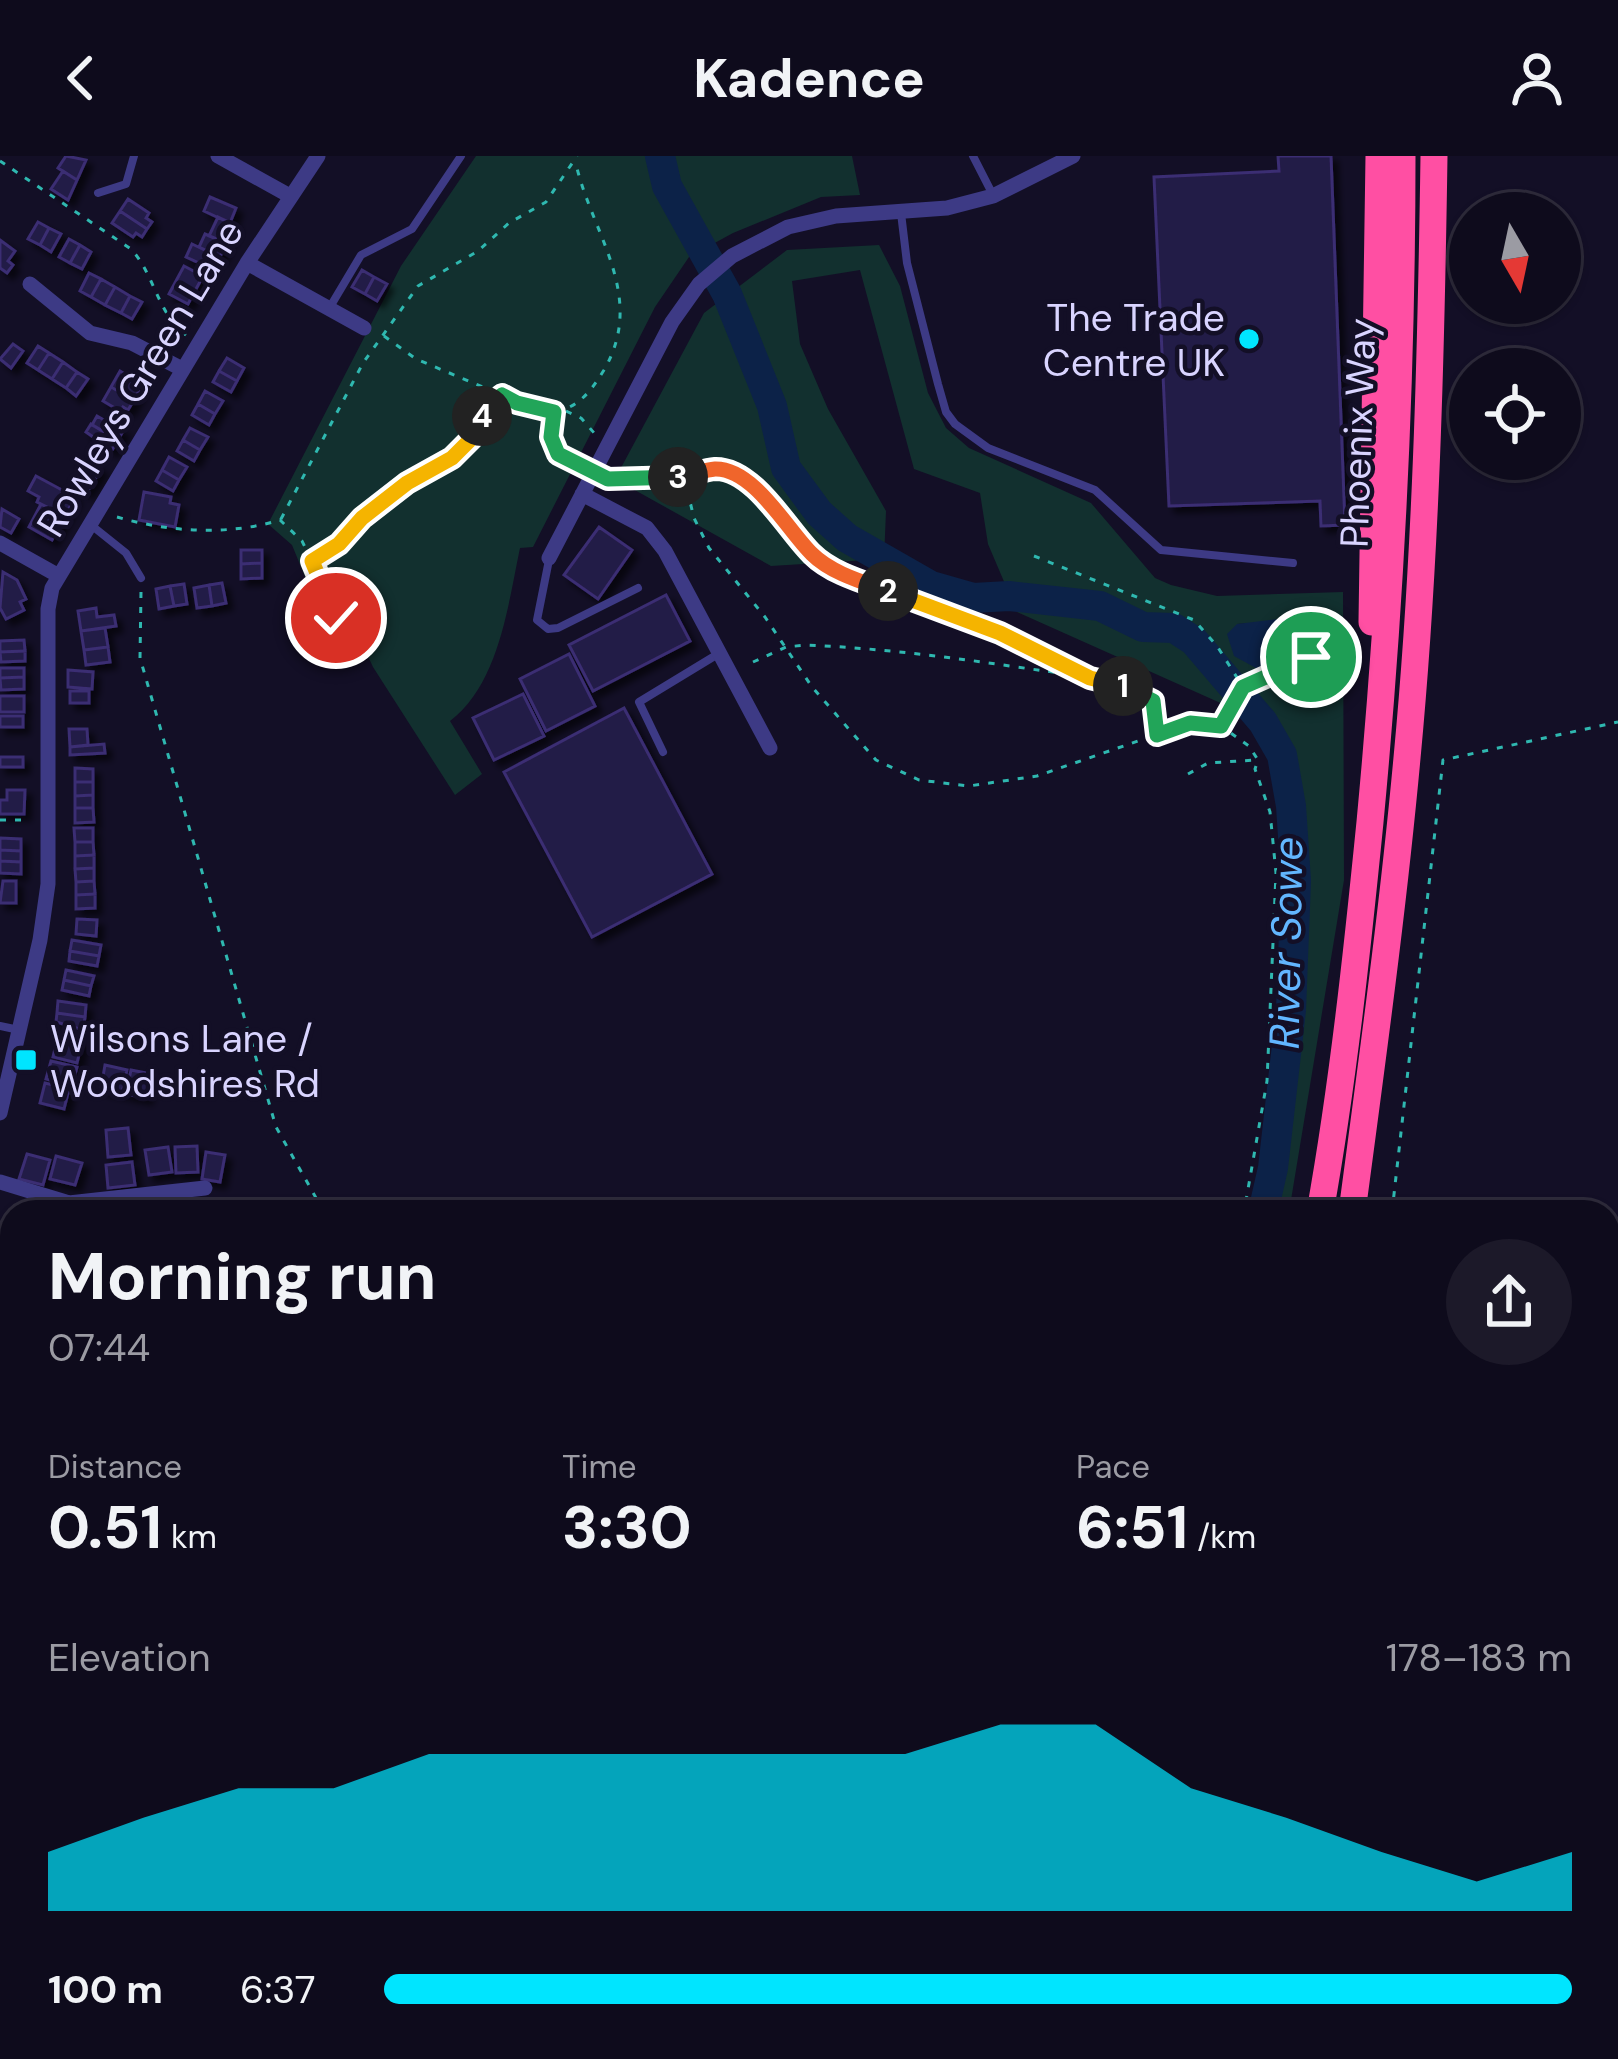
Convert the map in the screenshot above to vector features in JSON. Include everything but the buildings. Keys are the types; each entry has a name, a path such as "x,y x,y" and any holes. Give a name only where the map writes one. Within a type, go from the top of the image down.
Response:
{"highway":[{"path":"1376,752 1371,570 1379,156"},
{"name":"Phoenix Way","path":"1322,1200 1360,924 1376,752 1402,350 1402,156"},
{"name":"Phoenix Way","path":"1354,1200 1407,756 1430,374 1434,156"}],"street":[{"path":"218,156 290,196"},
{"name":"Rowleys Green Lane","path":"59,576 247,262 318,156"},
{"path":"549,559 672,322 699,284 732,256 788,227 836,216 901,213 993,196 1072,156"},
{"path":"247,262 364,328"},
{"path":"30,284 90,333 132,344 182,369"},
{"path":"582,494 646,528 664,550 770,748"},
{"path":"0,544 59,576 49,602 45,910 0,1113"},
{"path":"0,1182 59,1200"},
{"path":"161,1200 205,1188"}],"lane":[{"path":"98,193 126,184 134,156"},
{"path":"973,156 993,196"},
{"path":"329,309 361,255 412,229 457,157"},
{"path":"901,213 907,263 938,383 946,412 956,424 988,448 1095,490 1162,550 1293,563"},
{"path":"94,517 141,578"},
{"path":"549,559 537,620 548,629 638,588"},
{"path":"664,752 640,706 641,699 720,653"},
{"path":"0,1026 20,1030"}],"path":[{"path":"94,517 192,530 261,526 280,520 363,363 418,286 546,202 576,159"},
{"path":"382,335 416,359 517,403 554,412 579,404 612,356 620,326 618,287 605,237 584,198 576,159"},
{"path":"0,161 131,249 146,268 171,324 197,345"},
{"path":"312,561 339,544 362,518 407,483 452,458 476,434 482,417 502,395"},
{"path":"564,410 610,441"},
{"path":"554,412 551,437 558,454 593,472 608,479 684,477 716,469 734,475 772,505 814,556 850,578 1000,633 1090,678"},
{"path":"684,477 694,518 709,548 765,617 812,687 876,760 919,780 969,786 1036,776 1190,723 1221,726 1249,746 1258,760 1256,769 1270,812 1276,873 1267,1082 1246,1200"},
{"path":"280,520 302,541 312,561 340,630 336,646"},
{"path":"1034,556 1194,620 1243,687"},
{"path":"141,578 140,658 276,1127 316,1200"},
{"path":"1221,726 1243,687 1311,657 1319,636 1314,617"},
{"path":"753,662 786,647 850,647 1090,678 1121,684 1153,701 1157,735"},
{"path":"1393,1200 1443,760 1618,722"},
{"path":"1188,773 1208,763 1258,760"},
{"path":"0,820 49,820"}],"green space":[{"path":"476,156 852,156 860,195 821,197 733,233 689,257 655,307 533,547 520,548 491,665 467,705 450,721 482,774 455,795 373,667 350,618 317,606 292,545 268,524 401,266"},
{"path":"879,245 900,286 928,393 946,428 969,448 1091,503 1155,578 1171,585 1217,596 1343,592 1344,880 1291,1200 1265,1200 1286,1073 1295,882 1287,773 1263,722 1017,612 988,544 980,493 914,469 860,270 792,281 800,344 828,409 886,511 884,559 771,566 615,479 704,313 787,250","holes":["1277,621 1284,633 1265,635 1281,657 1278,664 1256,668 1237,624"]}],"water":[{"path":"1286,618 1309,625 1308,645 1298,647 1284,633 1266,635 1265,642 1280,651 1278,664 1256,668 1234,656 1227,634 1237,624"}],"waterway":[{"name":"River Sowe","path":"660,156 667,186 727,294 772,406 786,468 819,513 847,538 931,586 973,598 1009,596 1100,606 1143,627 1174,628 1194,641 1263,722 1282,755 1296,881 1291,1010 1266,1200"}],"place":[{"name":"The Trade Centre UK","path":"1249,339"},
{"name":"Wilsons Lane / Woodshires Rd","path":"26,1060"}],"route":[{"path":"336,618 312,561 339,544 362,518 407,483 452,458 476,434 482,417 502,395 554,412 551,437 558,454 608,479 684,477 716,469 734,475 784,518 814,556 850,578 1000,633 1090,678 1121,684 1153,701 1157,735 1190,723 1221,726 1243,687 1311,657"}]}
